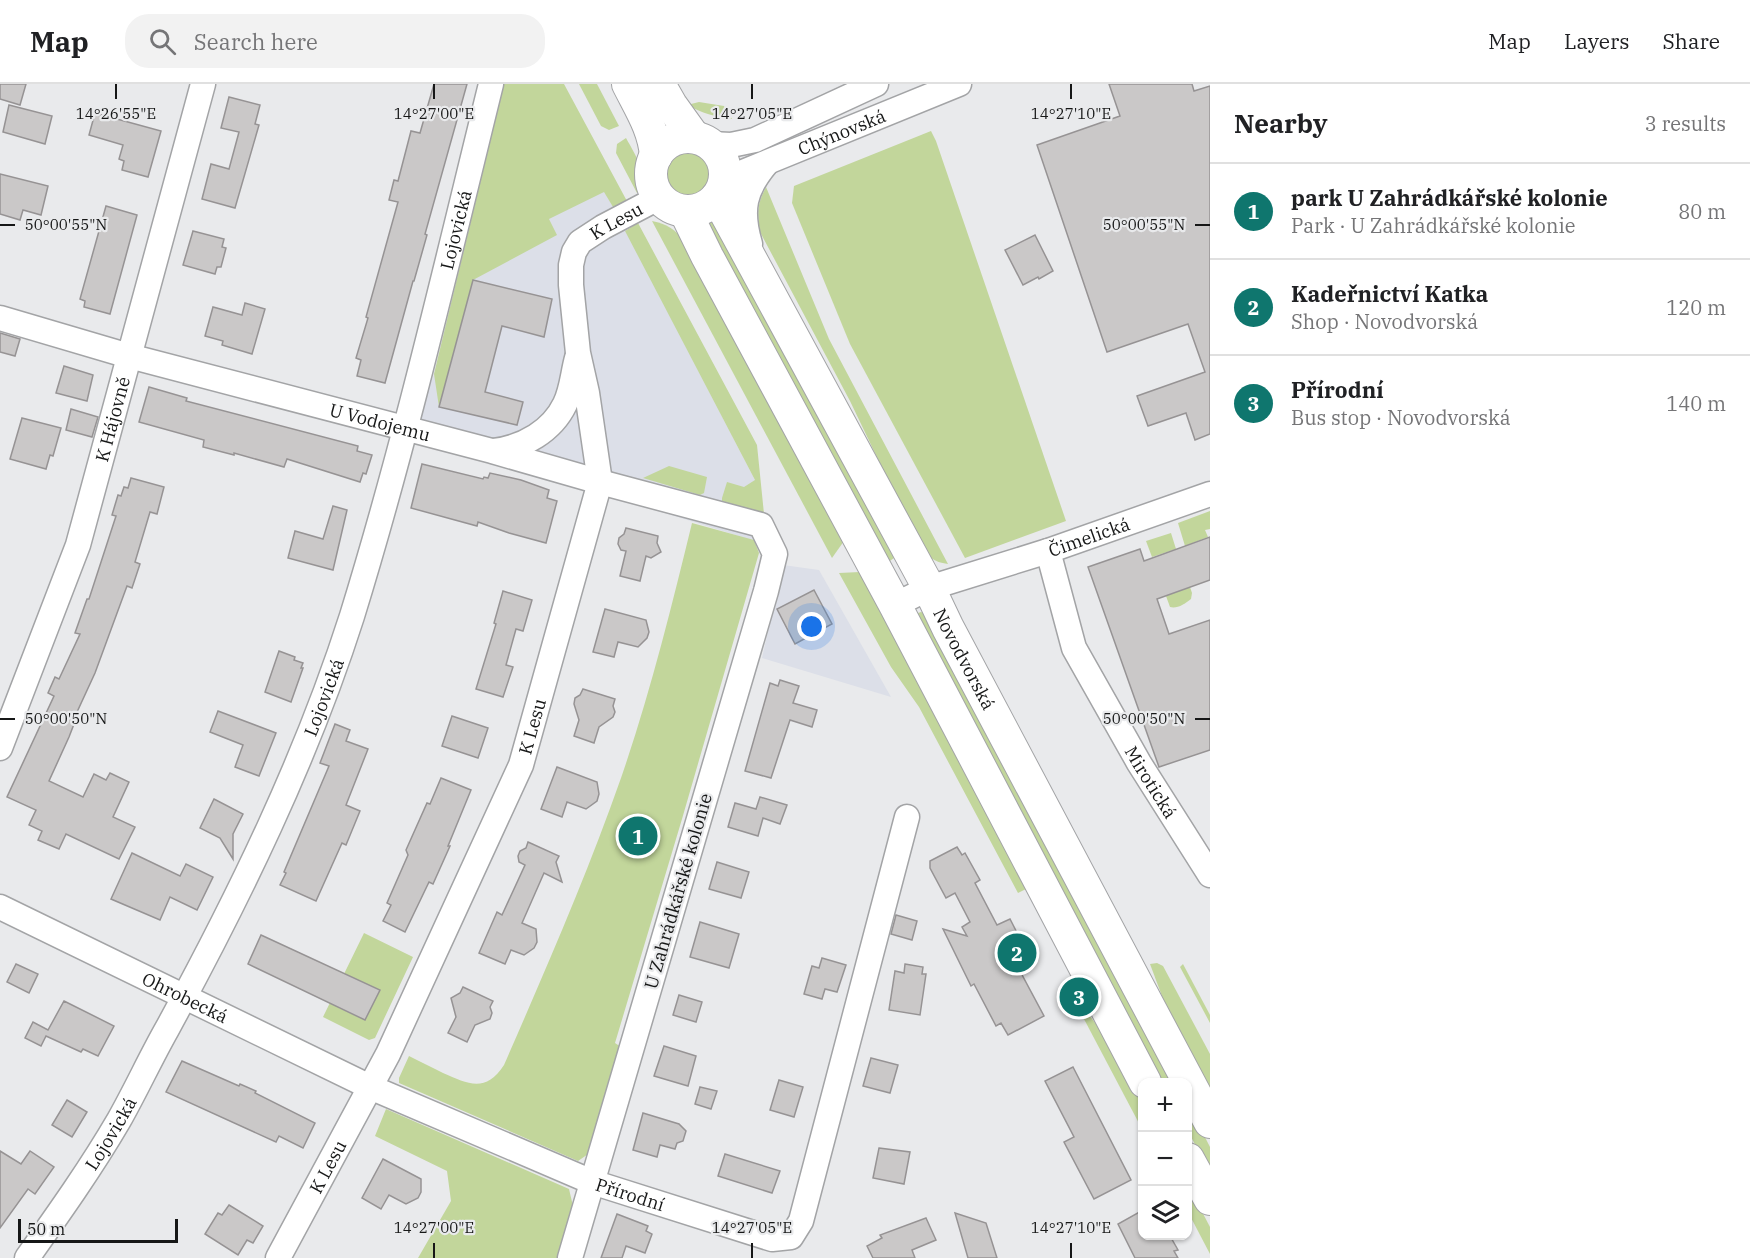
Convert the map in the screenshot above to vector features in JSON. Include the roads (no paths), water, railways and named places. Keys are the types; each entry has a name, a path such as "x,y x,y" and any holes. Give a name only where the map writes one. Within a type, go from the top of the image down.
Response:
{"main road":[{"name":"Novodvorská","path":"628,84 650,128 656,156 651,173 655,190 672,204 707,256 895,605 1142,1078"},
{"name":"Novodvorská","path":"659,84 671,105 702,141 721,157 725,173 721,189 759,274 929,588 948,628 1210,1122"},
{"path":"656,156 666,145 679,138 702,141"},
{"path":"672,204 703,208 721,189"},
{"path":"1192,1166 1210,1199"}],"street":[{"name":"K Hájovně","path":"0,748 78,545 203,84"},
{"name":"Lojovická","path":"27,1258 70,1199 119,1120 185,997 283,798 319,707 351,617 405,429 491,84"},
{"name":"Chýnovská","path":"702,141 730,145 755,140 876,84"},
{"name":"Chýnovská","path":"721,189 738,174 959,84"},
{"path":"759,274 744,224 744,215 753,183 767,163"},
{"name":"K Lesu","path":"278,1258 388,1054 521,765 600,482 587,393 578,353 571,285 571,265 574,252 580,242 603,227 672,204"},
{"name":"U Vodojemu","path":"0,318 129,356 492,451 761,525"},
{"path":"492,451 511,448 527,442 550,425 566,403 578,353"},
{"name":"Čimelická","path":"929,588 1210,494"},
{"name":"U Zahrádkářské kolonie","path":"570,1258 766,591 775,554 761,525"},
{"name":"Mirotická","path":"1048,550 1074,648 1139,763 1210,875"},
{"path":"895,605 929,588"},
{"name":"Přírodní","path":"370,1087 592,1182 772,1239 791,1237 801,1221 907,817"},
{"name":"Ohrobecká","path":"0,907 370,1087"}],"place":[{"name":"park U Zahrádkářské kolonie","path":"638,836"},
{"name":"Kadeřnictví Katka","path":"1017,953"},
{"name":"Přírodní","path":"1079,997"}]}
